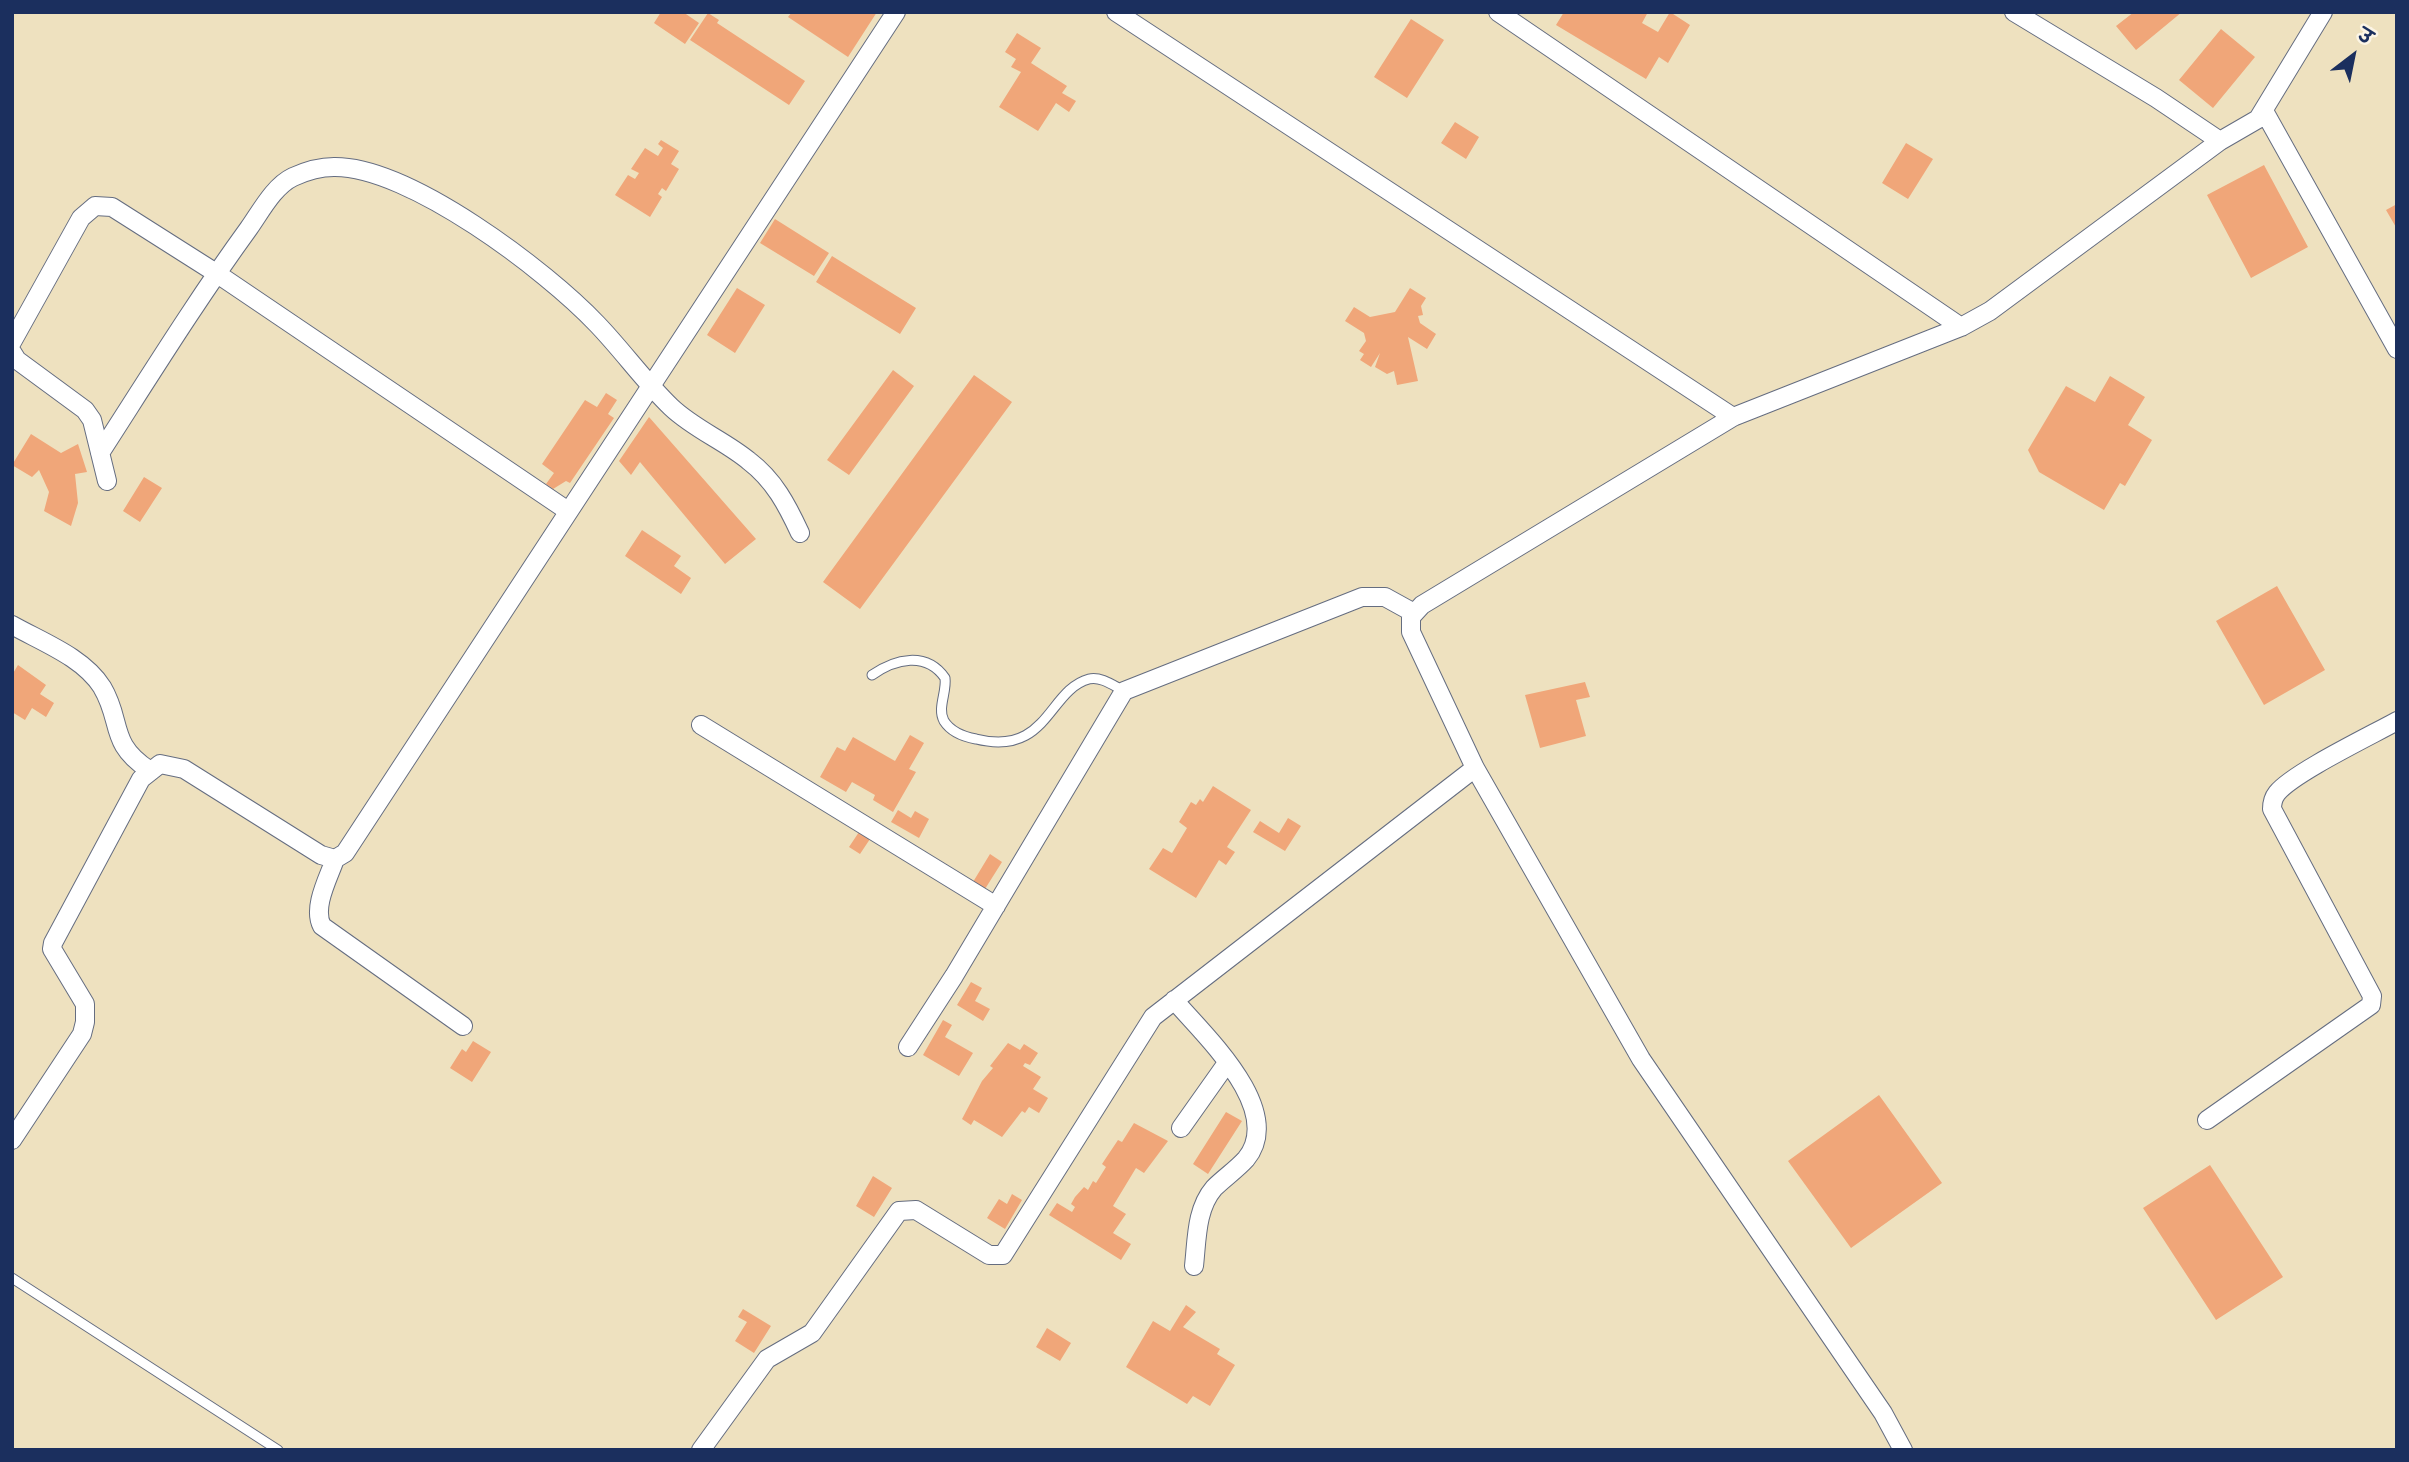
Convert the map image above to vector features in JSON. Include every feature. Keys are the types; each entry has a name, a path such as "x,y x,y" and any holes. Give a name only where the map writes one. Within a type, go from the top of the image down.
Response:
{"street":[{"path":"463,1026 321,926 318,914 320,903 335,859 345,853 896,12"},
{"path":"1116,12 1733,417"},
{"path":"1498,12 1517,17 1961,327"},
{"path":"2014,12 2156,98 2220,141"},
{"path":"1903,1450 1882,1413 1641,1059 1475,768 1411,632 1410,624 1414,613 1422,605 1733,417 1961,327 1990,311 2220,141 2243,131 2264,111 2319,14"},
{"path":"2264,111 2397,349"},
{"path":"100,453 216,273 276,190 289,178 309,170 334,166 359,170 413,190 483,232 551,280 597,324 652,388 687,419 761,471 778,490 800,533"},
{"path":"12,342 81,218 95,206 112,207 216,273 568,511"},
{"path":"12,352 17,360 85,410 92,420 107,481"},
{"path":"908,1047 1124,691 1362,597 1385,597 1414,613"},
{"path":"12,625 71,658 94,677 109,704 121,744 149,770"},
{"path":"2207,1120 2371,1005 2372,996 2272,809 2272,802 2277,793 2294,779 2397,721"},
{"path":"701,725 996,906"},
{"path":"12,1140 82,1034 85,1023 85,1004 52,949 56,934 128,802 149,770 160,764 184,769 321,855 335,859"},
{"path":"701,1450 766,1359 812,1333 899,1211 916,1210 989,1255 1003,1255 1143,1031 1174,1000 1475,768"},
{"path":"1174,1000 1227,1063 1250,1099 1258,1124 1246,1158 1206,1199 1200,1215 1194,1266"},
{"path":"1181,1128 1227,1063"}],"lane":[{"path":"872,676 899,660 932,666 945,678 941,709 944,720 952,729 966,736 995,741 1012,740 1031,732 1070,691 1086,680 1100,679 1124,691"},
{"path":"12,1278 278,1450"}],"building":[{"path":"661,12 683,12 699,23 685,44 654,23"},
{"path":"792,12 877,12 848,57 788,17"},
{"path":"1564,12 1648,12 1642,23 1658,32 1670,12 1690,25 1668,63 1659,57 1646,79 1556,25"},
{"path":"2134,12 2182,12 2136,50 2116,26"},
{"path":"708,13 719,20 717,23 805,81 789,105 690,40"},
{"path":"1411,19 1444,40 1407,98 1374,77"},
{"path":"2221,29 2255,57 2213,108 2179,80"},
{"path":"1017,33 1041,48 1031,63 1067,86 1062,93 1076,101 1069,112 1056,103 1038,131 999,107 1021,72 1011,67 1016,59 1005,52"},
{"path":"1455,122 1479,137 1466,159 1441,143"},
{"path":"661,140 679,151 671,164 679,169 666,191 662,188 658,194 662,197 650,217 615,195 628,175 635,179 639,173 631,169 645,148 658,156 663,148 658,144"},
{"path":"1906,143 1933,159 1908,199 1882,183"},
{"path":"2264,165 2308,247 2251,278 2207,195"},
{"path":"2397,204 2397,229 2386,210"},
{"path":"775,219 829,253 814,276 760,243"},
{"path":"832,256 916,308 900,334 816,282"},
{"path":"737,288 765,305 735,353 707,335"},
{"path":"1410,288 1426,298 1421,306 1423,315 1418,316 1420,323 1436,334 1427,349 1408,337 1418,381 1397,385 1394,371 1387,374 1375,367 1380,353 1371,367 1360,360 1364,354 1359,351 1366,341 1364,333 1345,321 1354,307 1370,317 1395,312"},
{"path":"893,370 914,386 849,475 827,460"},
{"path":"974,375 1012,402 860,609 823,582"},
{"path":"2110,376 2145,397 2128,425 2152,440 2125,486 2120,483 2104,510 2039,472 2028,450 2066,386 2095,402"},
{"path":"606,393 617,400 608,414 614,418 570,483 566,481 553,489 546,484 554,473 542,464 585,400 597,407"},
{"path":"649,417 756,539 725,564 640,462 631,475 619,461"},
{"path":"31,434 61,453 78,444 87,472 75,474 78,503 71,526 44,511 49,492 39,470 32,477 12,465"},
{"path":"144,477 162,488 140,522 123,511"},
{"path":"642,530 681,556 674,566 691,578 681,594 625,556"},
{"path":"2277,586 2325,670 2264,705 2216,621"},
{"path":"18,665 46,685 40,694 54,703 46,717 32,708 25,720 12,712 12,675"},
{"path":"1585,682 1590,697 1576,700 1586,736 1540,748 1525,695"},
{"path":"910,735 924,743 909,769 916,772 893,812 873,800 875,795 852,782 846,792 820,777 837,747 845,751 853,737 895,761"},
{"path":"1213,786 1251,810 1227,847 1235,852 1226,865 1219,860 1196,898 1149,869 1163,848 1172,853 1187,828 1179,822 1191,802 1196,805 1200,799 1203,802"},
{"path":"898,810 911,818 915,811 929,819 919,838 891,822"},
{"path":"1288,818 1301,826 1285,851 1253,832 1260,821 1279,833"},
{"path":"859,832 870,839 860,854 849,847"},
{"path":"990,854 1002,862 985,889 973,882"},
{"path":"971,982 982,988 975,1001 990,1009 983,1021 957,1005"},
{"path":"943,1020 952,1025 945,1037 973,1053 959,1076 923,1055"},
{"path":"473,1041 491,1052 472,1082 450,1068 462,1049 466,1052"},
{"path":"1008,1043 1020,1050 1024,1044 1038,1053 1030,1065 1025,1063 1023,1066 1041,1077 1033,1089 1048,1098 1039,1113 1029,1107 1025,1113 1022,1111 1002,1137 974,1120 971,1125 962,1119 982,1081 993,1068 990,1066"},
{"path":"1879,1095 1942,1183 1851,1248 1788,1161"},
{"path":"1226,1112 1242,1121 1208,1174 1193,1164"},
{"path":"1134,1123 1168,1141 1144,1173 1136,1168 1113,1206 1126,1214 1113,1233 1131,1244 1121,1260 1049,1215 1057,1203 1072,1212 1075,1207 1071,1204 1075,1197 1084,1187 1088,1190 1093,1181 1096,1183 1106,1167 1102,1164 1118,1140 1122,1142"},
{"path":"2210,1165 2283,1277 2216,1320 2143,1208"},
{"path":"873,1176 892,1188 874,1217 856,1206"},
{"path":"1012,1194 1022,1200 1005,1229 987,1218 999,1199 1007,1204"},
{"path":"1186,1305 1196,1312 1183,1327 1220,1349 1217,1354 1235,1365 1210,1406 1193,1396 1187,1404 1126,1367 1153,1321 1170,1331"},
{"path":"743,1309 771,1326 754,1353 735,1341 747,1322 738,1317"},
{"path":"1047,1328 1071,1343 1060,1361 1036,1347"}]}
